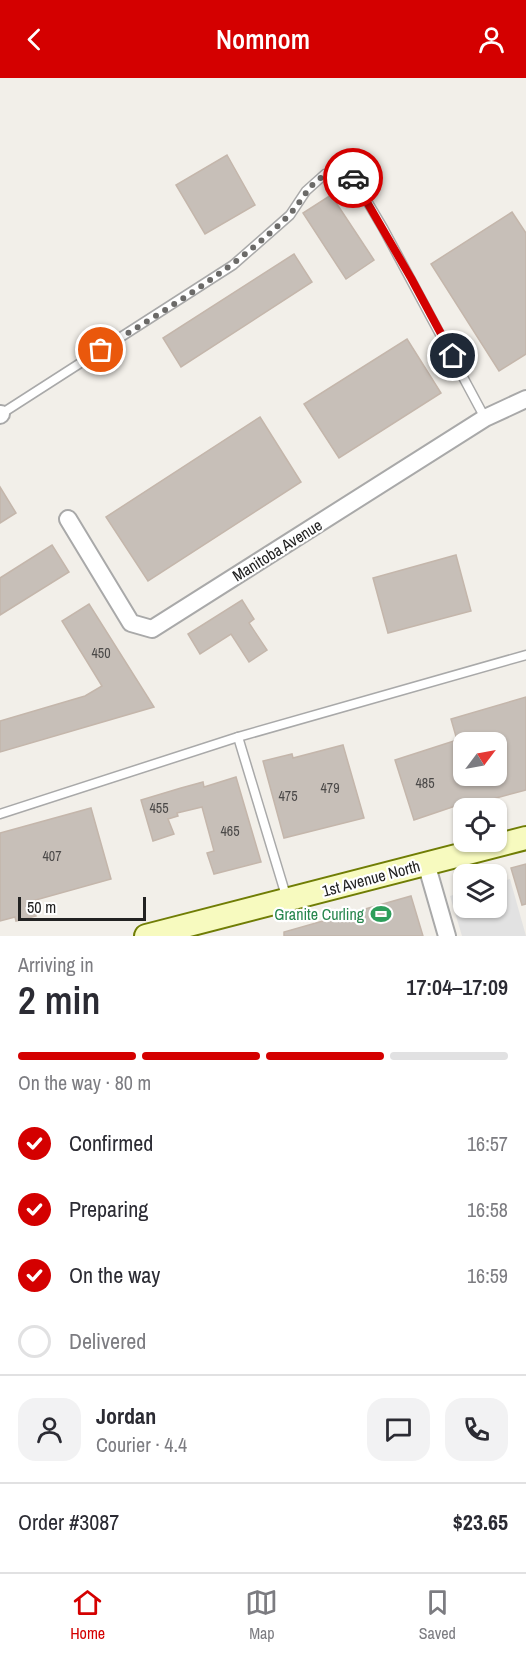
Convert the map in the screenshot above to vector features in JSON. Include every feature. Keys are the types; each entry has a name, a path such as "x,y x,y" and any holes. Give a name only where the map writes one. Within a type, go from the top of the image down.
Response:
{"street":[{"name":"Manitoba Avenue","path":"68,519 132,623 152,629 485,418 526,399"},
{"name":"1st Avenue North","path":"146,936 526,838"},
{"path":"426,863 447,936"}],"lane":[{"path":"1,415 233,265 290,214 306,191 325,174 341,170 354,178 421,295 485,418"},
{"path":"0,813 238,736 526,655"},
{"path":"238,736 287,900"}],"shaded area":[{"path":"510,879 526,936 462,936 457,918 507,918 507,880"}],"building":[{"path":"227,155 255,205 205,234 176,185"},
{"path":"331,195 374,260 346,279 303,213"},
{"path":"512,212 526,233 526,354 499,371 431,264"},
{"path":"294,254 312,282 181,367 163,338"},
{"path":"407,339 441,393 339,458 304,404"},
{"path":"260,417 301,482 148,581 106,517"},
{"path":"0,487 16,513 0,523"},
{"path":"52,545 69,572 0,615 0,578"},
{"path":"456,555 471,611 388,633 373,578"},
{"path":"242,600 254,619 249,623 267,650 249,662 231,634 200,654 188,634"},
{"path":"89,604 154,707 0,752 0,721 85,696 102,686 62,621"},
{"path":"526,697 526,790 496,798 453,798 453,807 414,820 395,760 453,741 453,786 507,786 507,732 455,732 451,719"},
{"path":"343,745 364,818 284,838 263,761 292,754 293,758"},
{"path":"236,777 261,862 214,874 207,853 214,851 202,807 177,813 178,816 168,819 174,834 153,841 141,800 203,782 204,787"},
{"path":"91,808 111,879 32,901 36,916 16,921 15,917 0,921 0,833"},
{"path":"526,864 526,904 522,905 511,868"},
{"name":"Granite Curling","path":"411,896 423,936 284,936 284,932"}],"way so far":[{"path":"101,350 233,265 290,214 306,191 325,174 341,170 353,178"}],"place":[{"name":"Granite Curling","path":"381,914"}],"route":[{"path":"353,178 453,356"}]}
